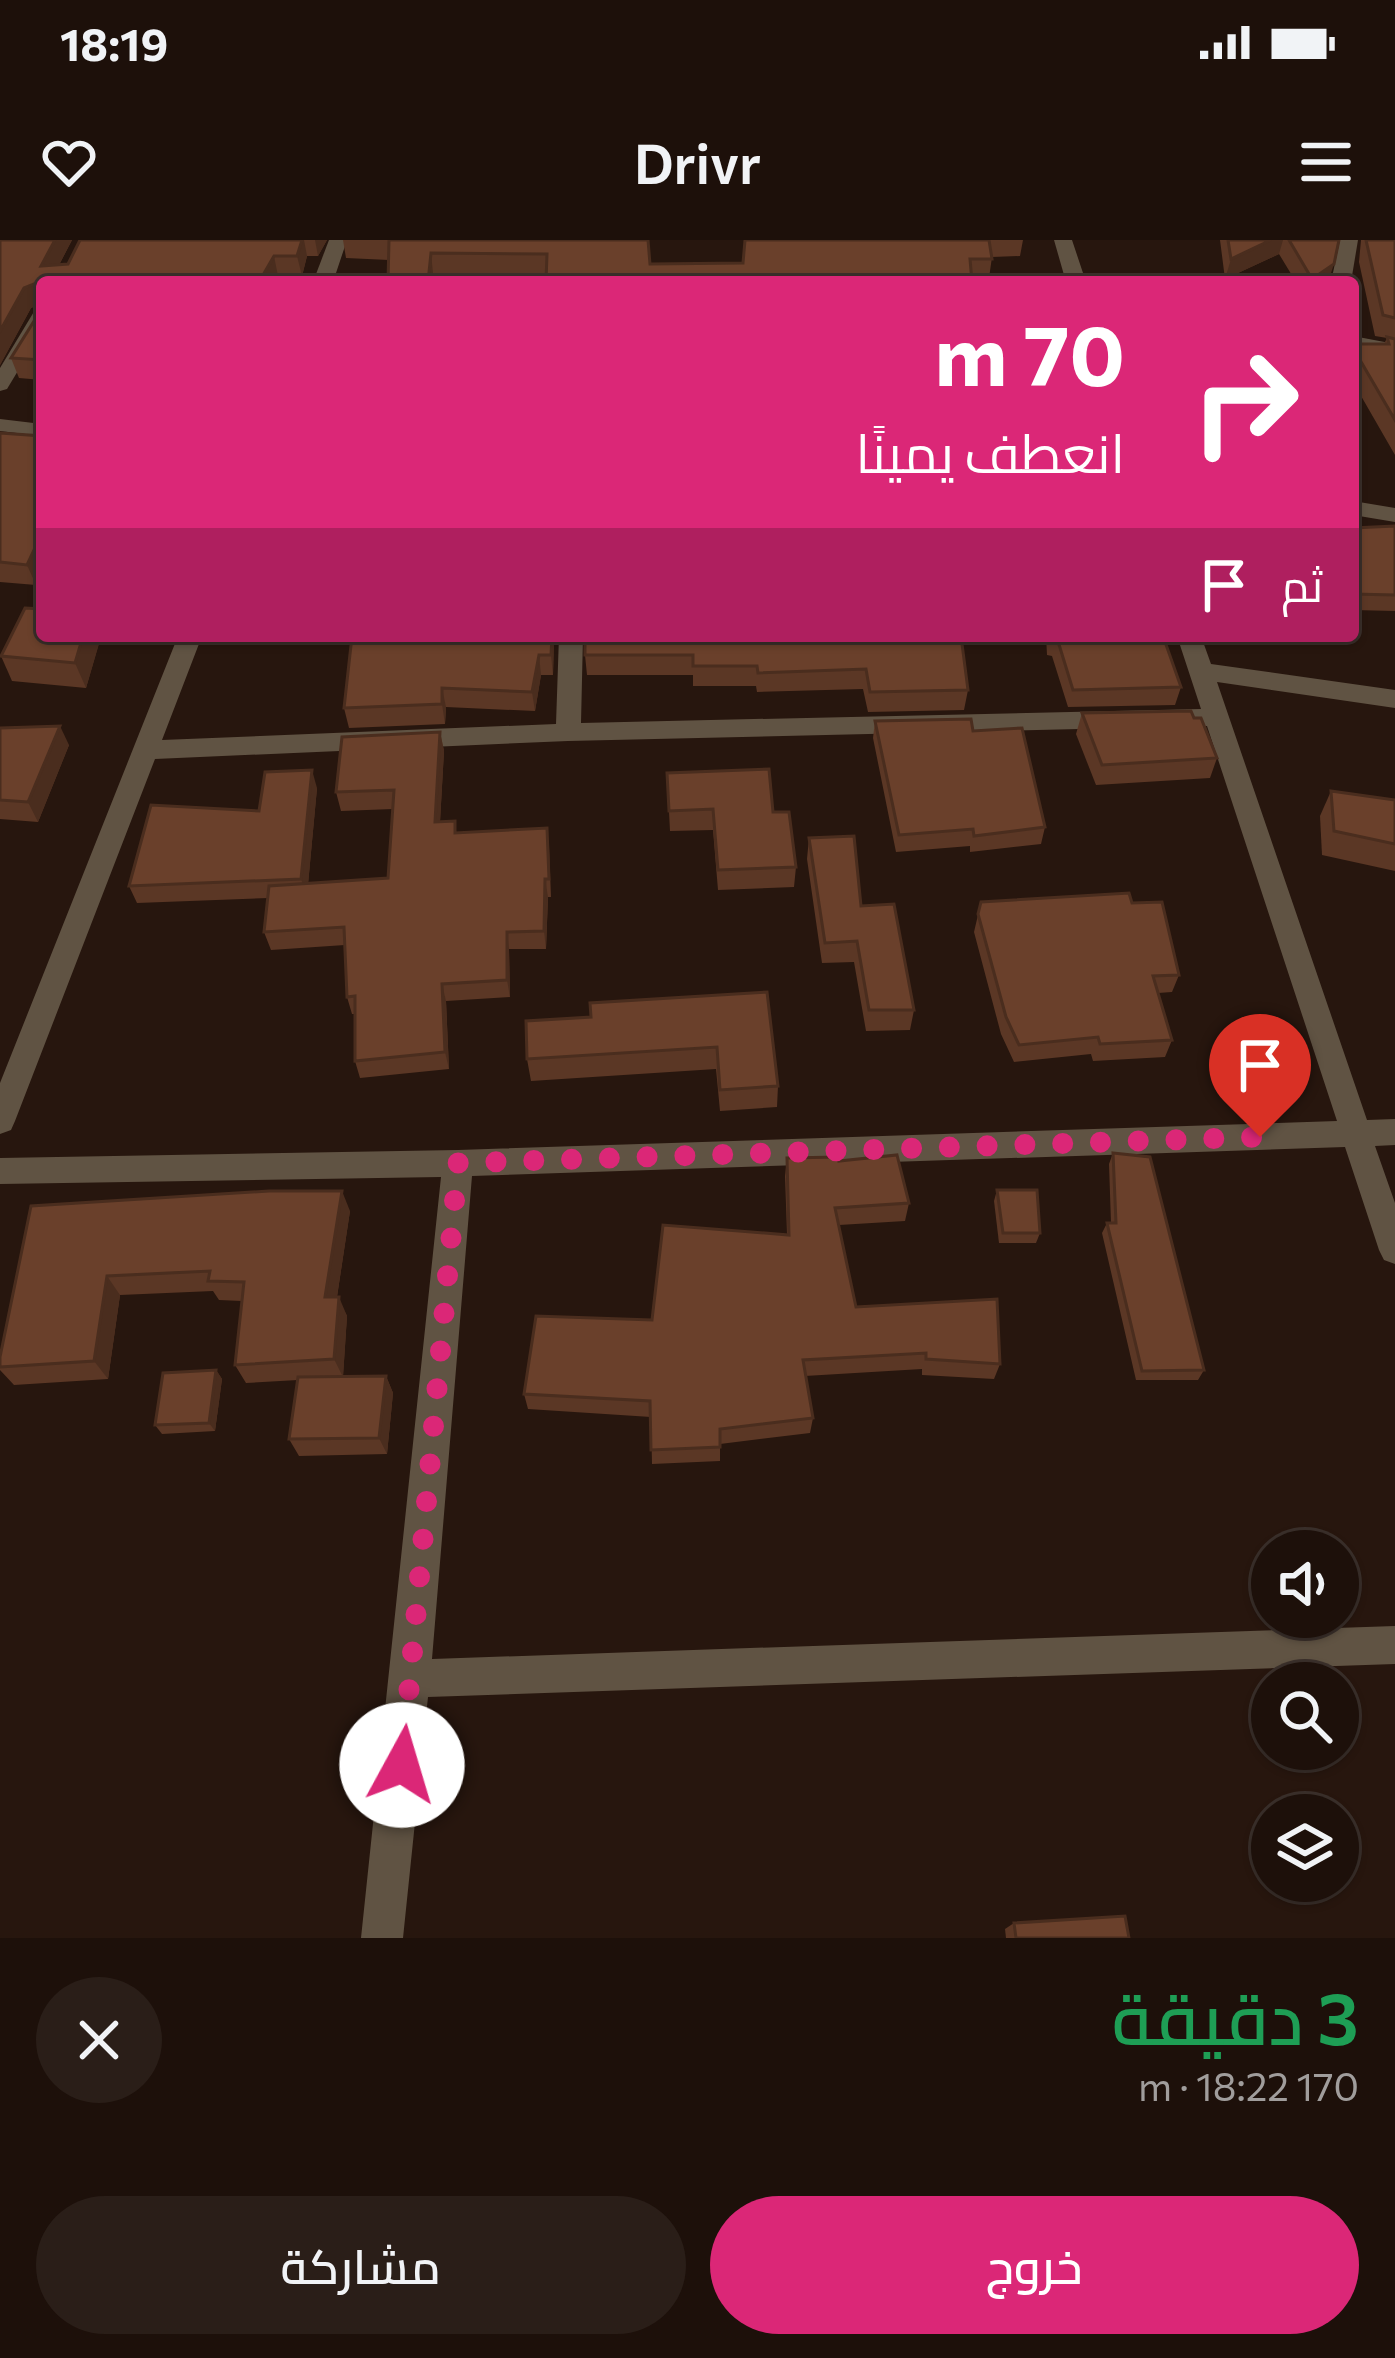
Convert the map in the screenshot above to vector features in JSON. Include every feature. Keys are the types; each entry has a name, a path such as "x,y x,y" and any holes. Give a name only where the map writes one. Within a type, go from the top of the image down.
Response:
{"street":[{"path":"325,276 338,240"},
{"path":"1063,240 1074,276"},
{"path":"1341,276 1349,240"},
{"path":"0,385 36,324"},
{"path":"1359,343 1395,350"},
{"path":"0,425 36,429"},
{"path":"1359,509 1395,514"},
{"path":"0,1121 188,642"},
{"path":"568,732 572,642"},
{"path":"1191,642 1395,1250"},
{"path":"1201,671 1395,699"},
{"path":"147,750 568,732 1217,717"},
{"path":"0,1171 458,1163 1395,1132"},
{"path":"382,1938 458,1163"},
{"path":"411,1679 1395,1645"}],"building":[{"path":"0,240 55,240 41,266 68,264 80,240 302,240 297,256 274,256 262,276 36,276 36,286 24,288 0,331"},
{"path":"389,240 648,240 650,264 743,263 745,240 989,240 992,259 970,259 971,276 546,276 547,254 431,253 429,276 388,276"},
{"path":"1228,240 1271,240 1231,259"},
{"path":"1289,240 1339,240 1334,264 1310,276"},
{"path":"1366,240 1395,240 1395,318 1383,315"},
{"path":"36,318 36,360 11,358"},
{"path":"1387,337 1395,339 1395,420 1359,358 1359,344 1389,344"},
{"path":"0,433 36,436 36,546 27,565 0,562"},
{"path":"1395,526 1395,595 1359,594 1359,528"},
{"path":"25,608 36,609 36,642 81,642 75,663 1,656"},
{"path":"351,642 552,642 551,655 539,655 532,692 442,688 442,704 344,708"},
{"path":"585,642 962,642 968,690 870,692 866,669 758,673 757,666 693,666 693,655 585,655"},
{"path":"1058,642 1165,642 1181,687 1073,690"},
{"path":"1191,711 1194,718 1201,718 1217,758 1102,765 1082,713"},
{"path":"971,719 973,731 1022,728 1045,827 974,836 973,829 899,835 875,721"},
{"path":"60,726 28,802 0,800 0,728"},
{"path":"440,732 435,822 455,821 455,833 547,828 544,931 507,932 507,980 442,984 445,1052 355,1061 355,996 347,997 344,927 264,932 269,886 388,878 394,790 336,792 342,737"},
{"path":"769,769 773,812 789,812 796,867 718,870 713,809 669,811 667,773"},
{"path":"312,770 301,879 129,886 151,805 259,811 265,772"},
{"path":"1331,791 1395,800 1395,844 1334,831"},
{"path":"854,836 861,906 894,904 914,1010 869,1010 857,941 825,943 809,838"},
{"path":"1129,893 1132,903 1162,902 1179,975 1153,976 1172,1040 1100,1044 1098,1037 1019,1045 1006,1017 978,914 981,902"},
{"path":"767,992 778,1086 720,1090 717,1047 527,1059 526,1021 591,1017 590,1003"},
{"path":"1113,1153 1150,1157 1204,1370 1142,1371 1107,1223 1116,1223"},
{"path":"897,1155 909,1203 835,1208 856,1307 997,1299 1000,1364 926,1359 926,1353 803,1360 813,1418 720,1429 720,1447 651,1450 650,1401 524,1394 536,1316 652,1320 663,1225 789,1235 787,1158 839,1157 839,1161"},
{"path":"997,1190 1037,1190 1040,1233 1003,1233"},
{"path":"342,1191 325,1297 339,1297 334,1359 235,1365 244,1282 208,1281 210,1271 107,1276 94,1361 0,1367 31,1206"},
{"path":"216,1370 209,1423 155,1425 163,1373"},
{"path":"386,1376 379,1438 289,1439 298,1377"},
{"path":"1125,1916 1129,1938 1016,1938 1014,1923"}],"route":[{"path":"402,1765 458,1163 1260,1137"}]}
